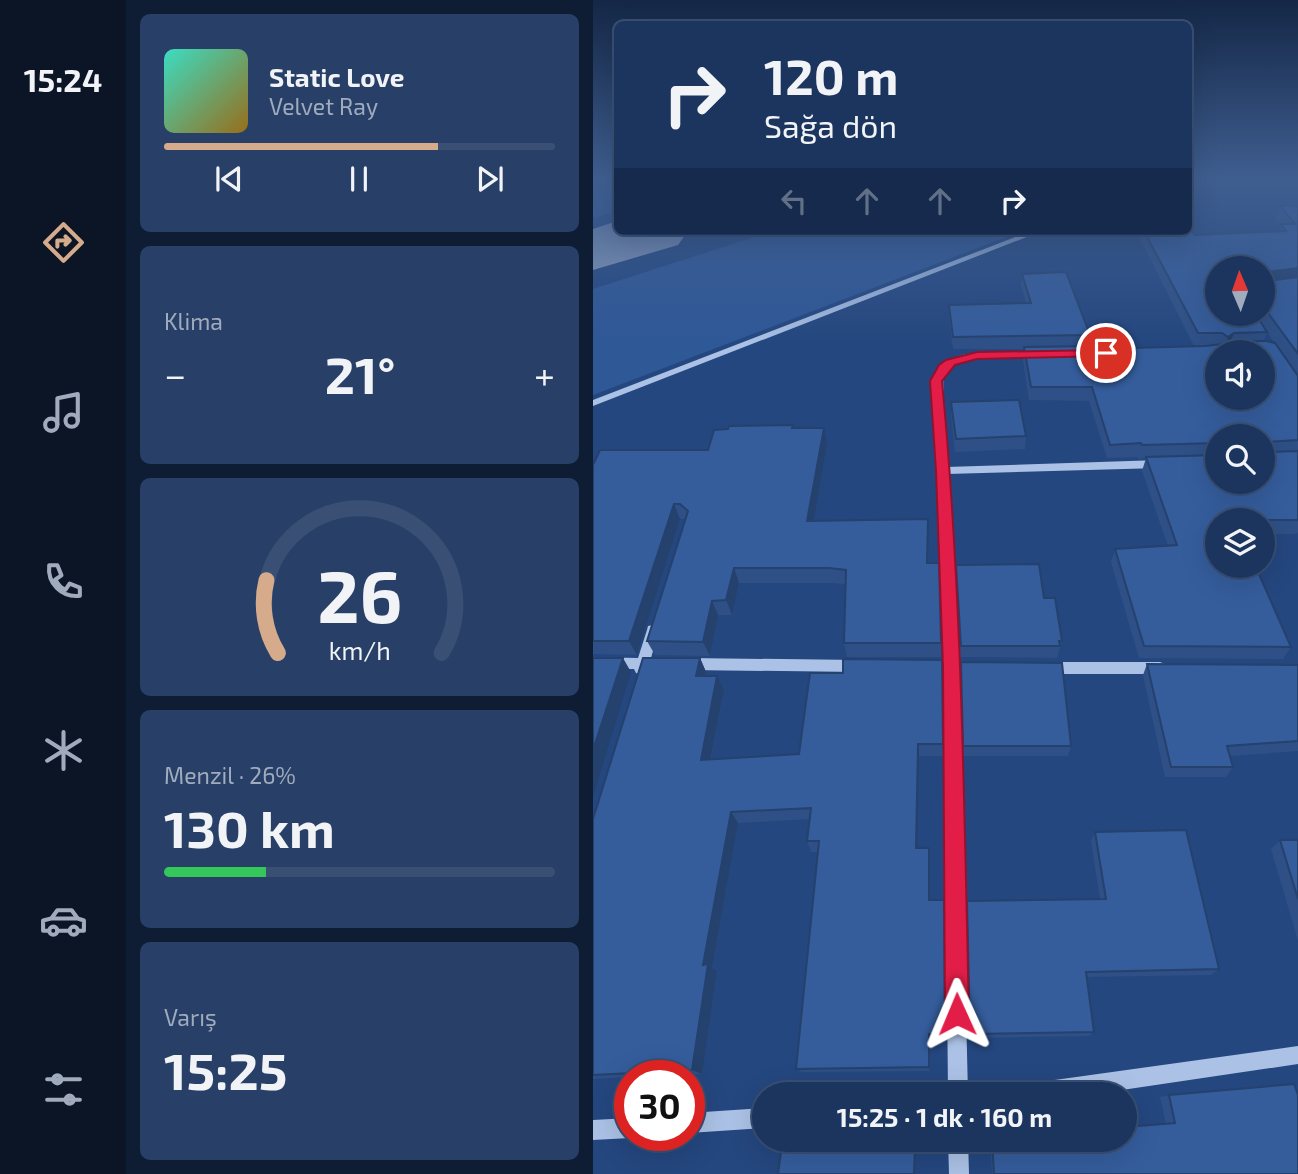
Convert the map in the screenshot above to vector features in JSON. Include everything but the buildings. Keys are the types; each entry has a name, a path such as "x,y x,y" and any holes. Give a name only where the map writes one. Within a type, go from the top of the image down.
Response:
{"street":[{"path":"593,403 1028,235"},
{"path":"958,1082 952,667 936,381 943,368 962,358 977,355 1050,354"},
{"path":"943,471 1177,463"},
{"path":"636,689 658,613"},
{"path":"593,663 871,666"},
{"path":"1035,668 1173,668"},
{"path":"1110,1082 1298,1055"},
{"path":"705,1122 752,1119"},
{"path":"593,1130 614,1129"},
{"path":"958,1152 959,1174"}],"shaded area":[{"path":"761,235 1012,235 593,395 593,289"}],"taxiway":[{"path":"593,250 642,235"}],"route":[{"path":"957,1014 952,667 936,381 938,374 950,363 977,355 1106,353"}]}
